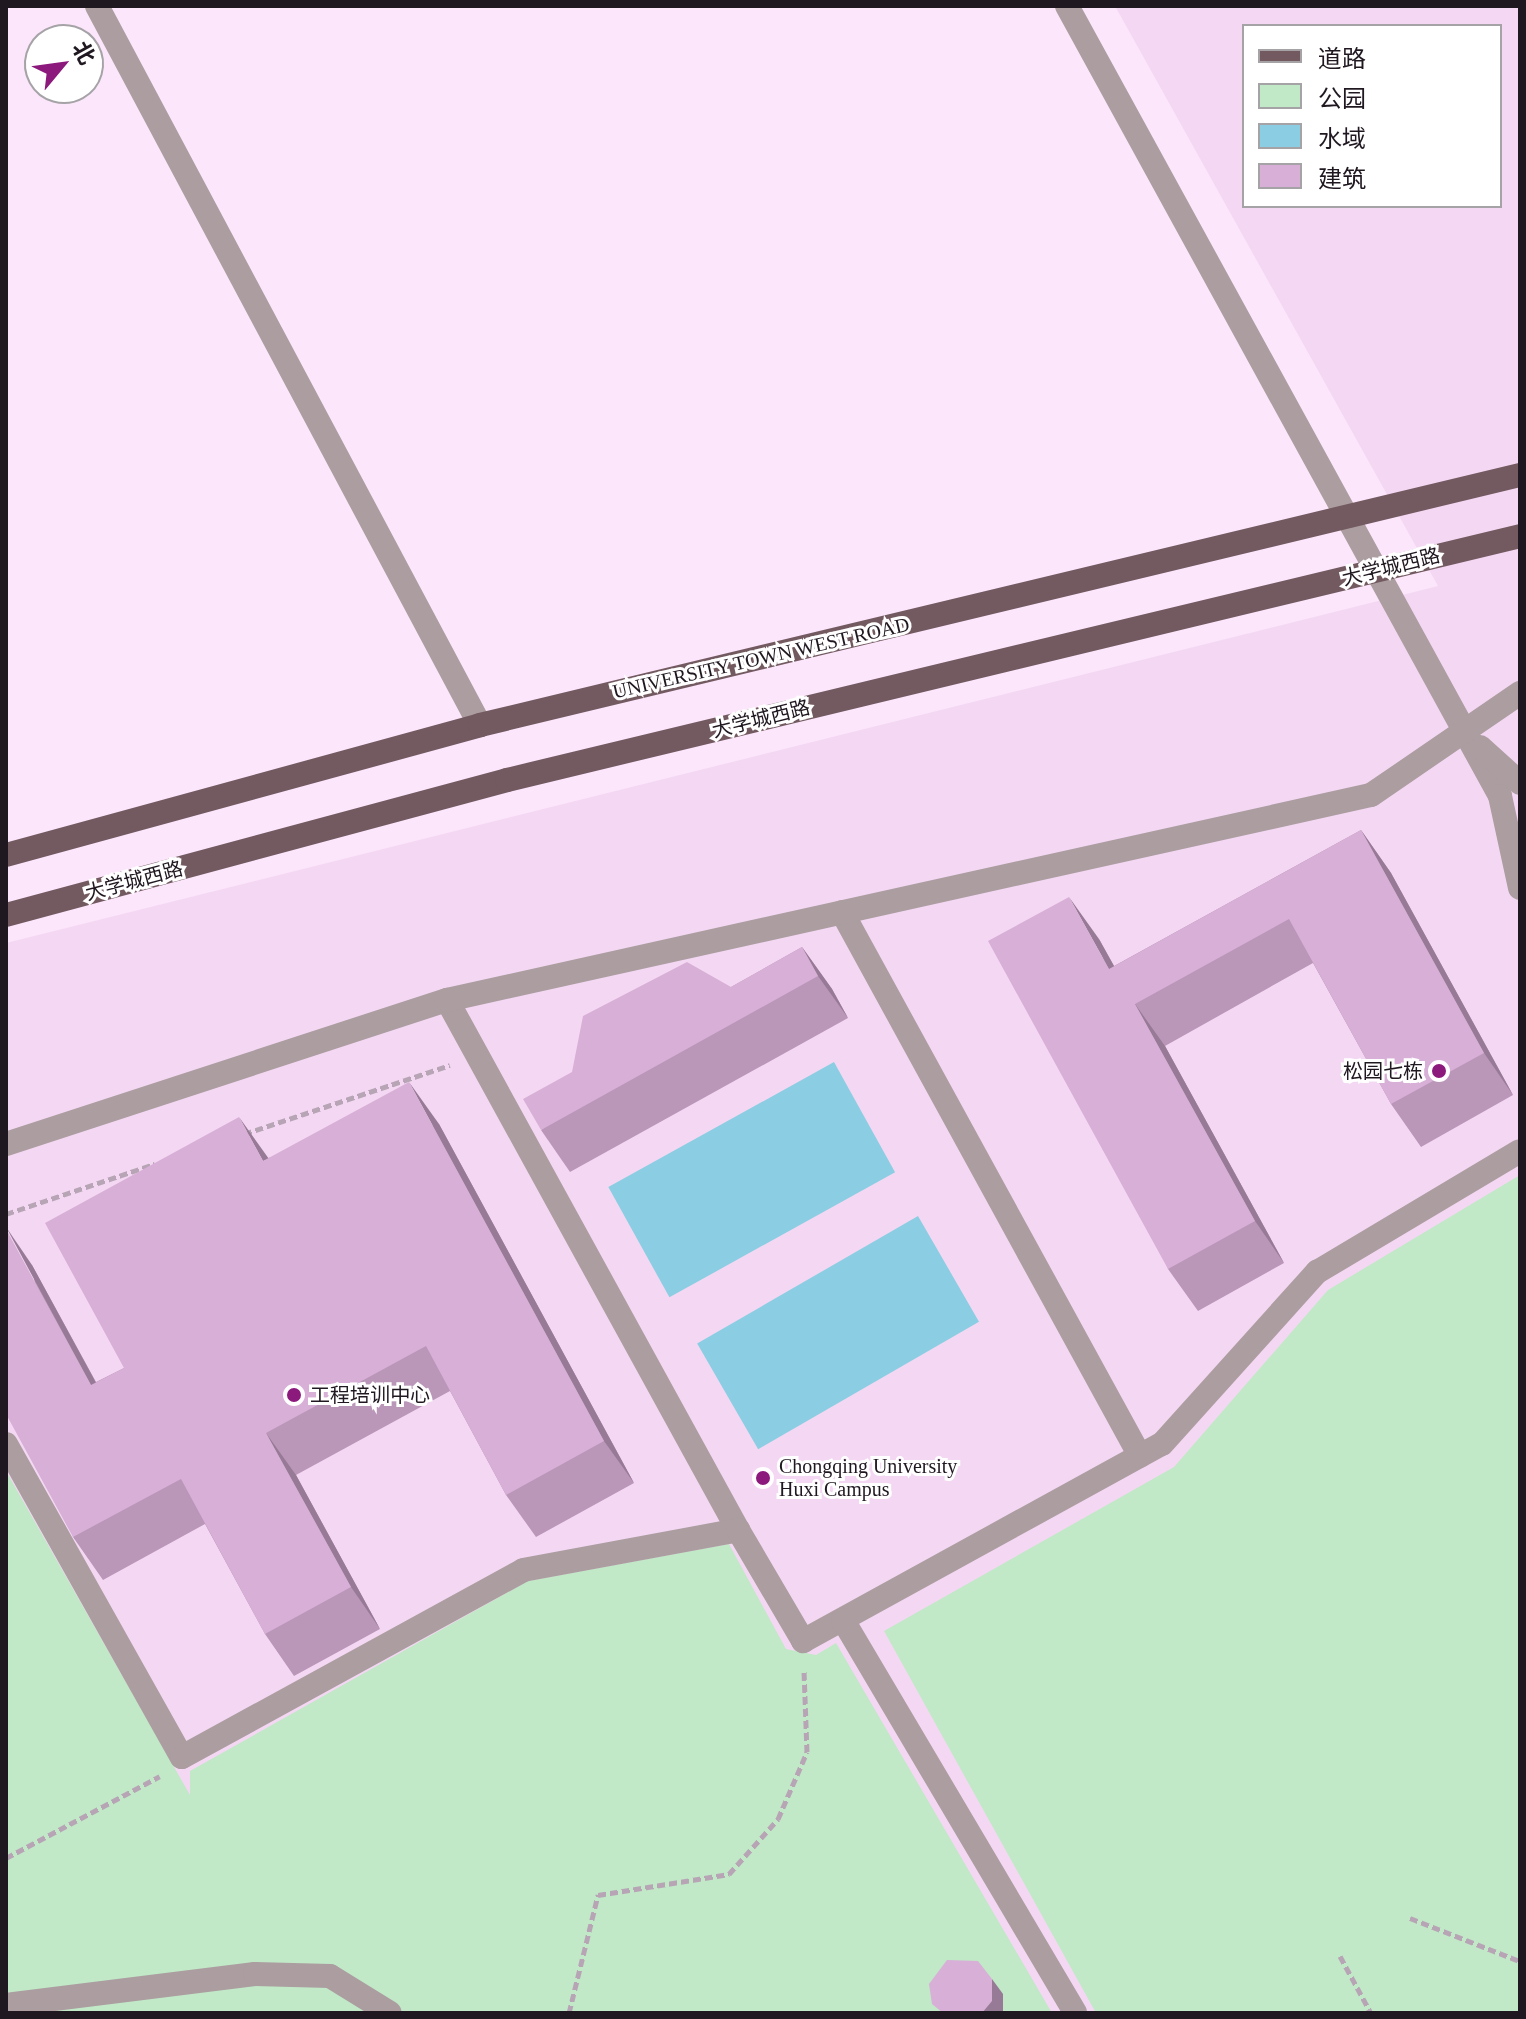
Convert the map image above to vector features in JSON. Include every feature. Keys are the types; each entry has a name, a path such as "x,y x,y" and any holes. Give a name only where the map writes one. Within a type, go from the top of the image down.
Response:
{"main road":[{"name":"UNIVERSITY TOWN WEST ROAD","path":"6,855 480,725 1520,475"},
{"name":"大学城西路","path":"6,915 507,780 1520,536"}],"street":[{"path":"97,6 480,725"},
{"path":"1067,6 1374,572 1500,796 1520,888"},
{"path":"6,1144 447,1000 1371,795 1520,693"},
{"path":"1464,732 1520,783"},
{"path":"842,912 1140,1456"},
{"path":"447,1000 738,1530 803,1641 1162,1444 1317,1272 1520,1151"},
{"path":"6,1444 182,1757 523,1570 738,1530"},
{"path":"843,1620 1075,2013"},
{"path":"6,2005 255,1974 330,1976 390,2013"}],"path":[{"path":"227,1140 478,1055"},
{"path":"6,1214 168,1160"},
{"path":"569,2013 598,1895 729,1874 778,1819 807,1752 803,1641"},
{"path":"6,1858 149,1785 182,1757"},
{"path":"1410,1918 1520,1961"},
{"path":"1340,1956 1371,2013"}],"shaded area":[{"name":"Chongqing University Huxi Campus","path":"1115,6 1520,6 1520,2013 6,2013 6,943 1438,586"}],"green space":[{"path":"1520,1175 1520,2013 1096,2013 884,1631 1174,1467 1328,1290"},
{"path":"6,1471 190,1795 190,1771 528,1581 729,1544 786,1649 816,1655 836,1643 1052,2013 6,2013"}],"water":[{"path":"834,1062 895,1172 669,1297 608,1187"},
{"path":"918,1216 979,1322 758,1449 697,1344"}],"building":[{"name":"松园七栋","path":"1361,830 1484,1053 1391,1104 1289,919 1135,1004 1255,1221 1168,1269 988,941 1069,897 1109,969"},
{"path":"802,947 818,976 541,1130 523,1099 572,1072 583,1016 687,962 731,987"},
{"name":"工程培训中心","path":"409,1082 604,1441 506,1495 426,1346 266,1433 351,1587 265,1634 181,1479 73,1537 6,1414 6,1229 91,1385 124,1368 45,1223 239,1117 263,1161"},
{"path":"947,1960 978,1961 992,1979 992,2001 982,2013 943,2013 932,2004 929,1984"}],"place":[{"name":"松园七栋","path":"1439,1071"},
{"name":"工程培训中心","path":"294,1395"},
{"name":"Chongqing University Huxi Campus","path":"763,1478"}]}
